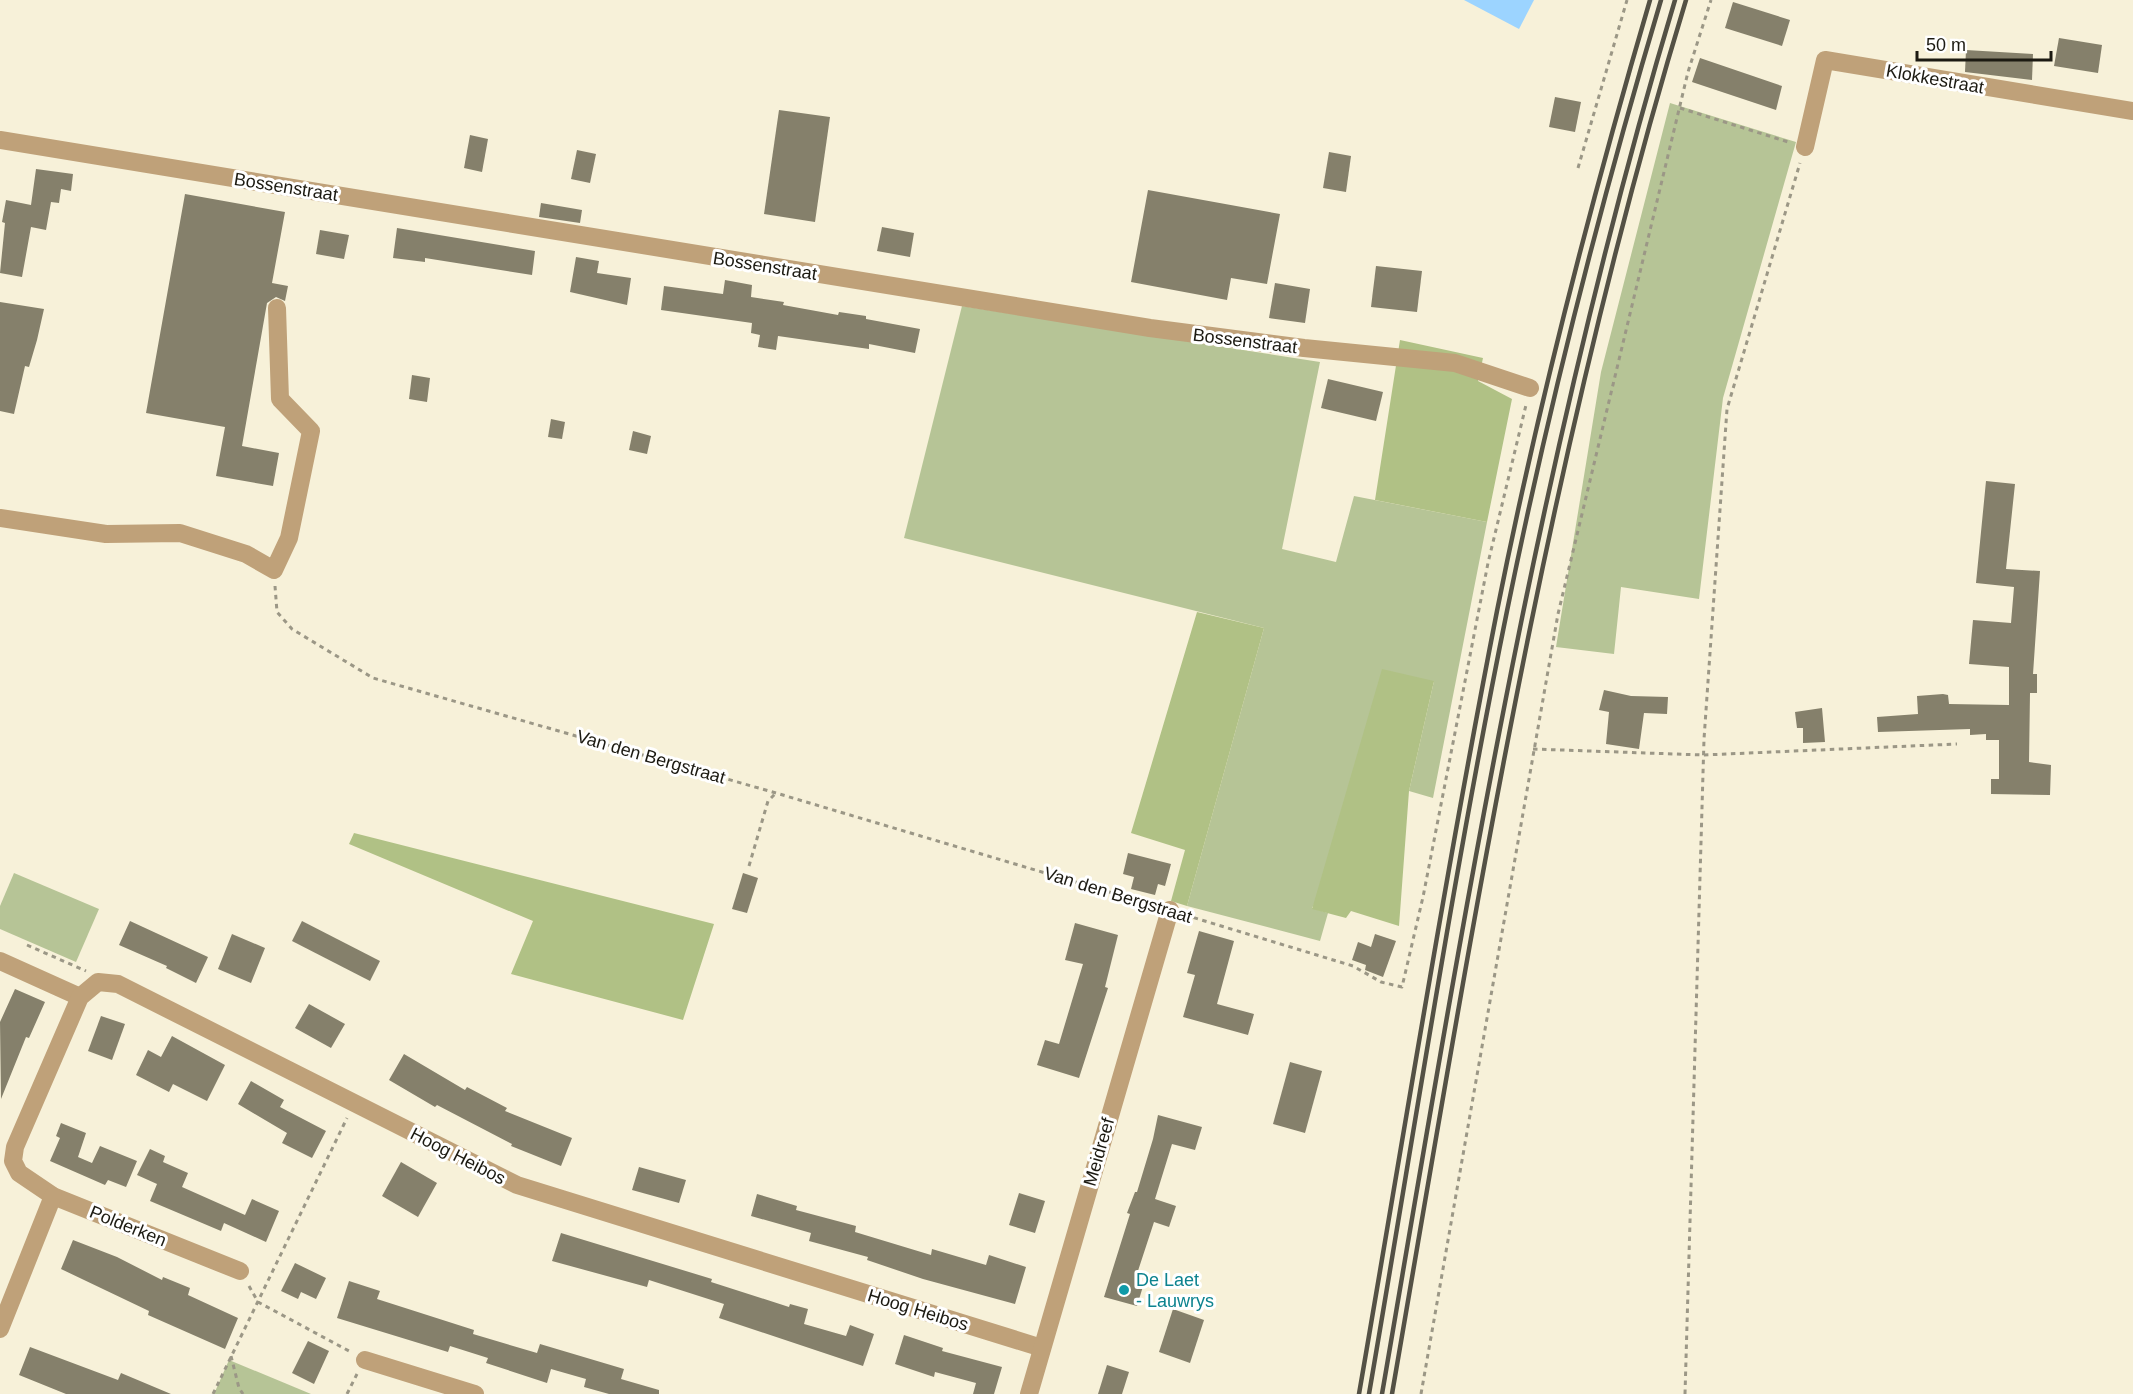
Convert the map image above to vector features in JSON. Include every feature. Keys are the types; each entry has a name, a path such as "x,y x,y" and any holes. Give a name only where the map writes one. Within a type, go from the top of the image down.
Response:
{"street":[{"name":"Klokkestraat","path":"1805,147 1824,60 2133,111"},
{"name":"Bossenstraat","path":"0,140 1150,328 1304,348 1455,363 1530,388"},
{"path":"0,518 106,534 180,533 246,554 274,570 289,538 311,431 280,399 277,308"},
{"name":"Meidreef","path":"1029,1394 1170,910"},
{"path":"0,961 80,998 98,982"},
{"name":"Hoog Heibos","path":"98,982 118,984 517,1185 1042,1348"},
{"name":"Polderken","path":"80,998 15,1147 13,1161 20,1173 53,1196 240,1271"},
{"path":"0,1329 53,1196"},
{"path":"365,1360 475,1394"}],"path":[{"path":"1578,168 1627,0"},
{"path":"1421,1394 1558,614 1680,108 1711,0"},
{"path":"1680,108 1805,147 1727,409 1703,755 1685,1394"},
{"name":"Van den Bergstraat","path":"274,570 277,612 292,629 373,678 776,793 1170,910 1353,966 1381,982 1402,987 1423,897 1488,564 1530,388"},
{"path":"1533,749 1703,755 1957,744"},
{"path":"749,866 768,801 776,793"},
{"path":"27,945 88,972 98,982"},
{"path":"213,1394 354,1103"},
{"path":"240,1271 258,1302 365,1360"},
{"path":"231,1356 239,1388 243,1394"}],"green space":[{"path":"1670,103 1796,142 1723,398 1699,599 1621,587 1614,654 1556,647 1601,372"},
{"path":"962,306 1320,362 1282,549 1336,562 1354,496 1487,522 1433,798 1409,791 1434,681 1312,908 1328,913 1320,941 1187,906 1264,628 904,538"},
{"path":"1400,340 1483,358 1478,381 1512,399 1487,522 1375,500"},
{"path":"1197,612 1264,628 1187,906 1171,901 1185,850 1131,833"},
{"path":"1382,669 1434,681 1409,791 1399,926 1351,911 1346,918 1312,909"},
{"path":"354,833 714,924 683,1020 511,974 533,921 349,844"},
{"path":"14,873 99,909 76,962 0,929 0,906"},
{"path":"229,1360 311,1394 214,1394"}],"water":[{"path":"1464,0 1534,0 1519,29"}],"building":[{"path":"1733,2 1790,20 1782,46 1725,28"},
{"path":"2059,38 2102,45 2098,73 2054,66"},
{"path":"1966,50 2033,54 2032,80 1965,72"},
{"path":"1700,58 1782,86 1776,110 1692,82"},
{"path":"1555,97 1581,102 1575,132 1549,127"},
{"path":"779,110 830,117 815,222 764,214"},
{"path":"470,135 488,139 482,172 464,168"},
{"path":"577,150 596,154 590,183 571,179"},
{"path":"1329,152 1351,156 1346,192 1323,188"},
{"path":"36,169 73,174 71,191 61,189 59,203 51,202 46,230 31,227 22,277 0,273 5,223 2,222 6,200 31,205"},
{"path":"1148,190 1280,214 1267,284 1231,278 1227,300 1131,282"},
{"path":"185,194 285,212 272,283 288,286 285,301 276,297 267,303 242,446 279,453 273,486 216,476 225,427 146,413"},
{"path":"541,203 582,210 580,223 539,217"},
{"path":"882,227 914,233 910,257 877,251"},
{"path":"397,228 535,251 532,275 425,258 425,262 393,258"},
{"path":"320,230 349,235 344,259 316,254"},
{"path":"576,257 599,261 597,273 631,278 627,305 570,292"},
{"path":"1376,266 1422,271 1417,312 1371,307"},
{"path":"725,280 752,285 751,297 838,315 839,312 866,316 866,319 920,329 915,353 869,344 869,349 778,336 776,350 758,347 760,335 751,333 752,323 661,310 664,286 723,294"},
{"path":"1275,283 1310,289 1305,323 1269,318"},
{"path":"0,302 44,309 29,367 25,366 14,414 0,411"},
{"path":"412,375 430,378 427,402 409,399"},
{"path":"1328,379 1383,392 1376,421 1321,408"},
{"path":"551,419 565,422 562,439 548,437"},
{"path":"633,431 651,436 647,454 629,450"},
{"path":"1986,481 2015,484 2006,569 2040,571 2033,674 2037,674 2037,693 2030,693 2029,762 2051,765 2050,795 1991,794 1991,779 1999,779 1999,740 1986,740 1986,734 1970,735 1970,729 1878,732 1877,717 1918,714 1917,696 1948,695 1949,704 2009,705 2009,667 1969,664 1973,620 2011,623 2014,587 1976,583"},
{"path":"1604,690 1631,696 1668,697 1667,714 1644,713 1639,749 1606,744 1609,712 1599,710"},
{"path":"1822,708 1825,742 1803,743 1803,728 1797,728 1795,712"},
{"path":"1128,853 1171,864 1165,886 1158,884 1155,895 1131,889 1134,877 1123,874"},
{"path":"743,873 758,878 747,913 732,909"},
{"path":"130,921 208,957 196,983 166,968 167,966 119,945"},
{"path":"302,921 380,961 370,981 292,941"},
{"path":"1075,923 1118,935 1105,987 1108,988 1079,1078 1037,1065 1045,1040 1059,1044 1083,964 1065,960"},
{"path":"1199,931 1234,941 1217,1004 1254,1014 1248,1035 1183,1017 1195,975 1187,973"},
{"path":"232,934 265,948 251,983 218,969"},
{"path":"1375,934 1396,941 1383,977 1365,970 1366,965 1352,960 1358,942 1371,947"},
{"path":"15,989 45,1002 29,1038 26,1037 1,1099 0,1022"},
{"path":"309,1004 345,1024 331,1048 295,1028"},
{"path":"101,1016 125,1024 112,1060 88,1051"},
{"path":"172,1036 225,1065 207,1101 173,1084 169,1092 136,1075 148,1050 161,1057"},
{"path":"404,1054 465,1090 467,1087 507,1108 505,1111 572,1138 561,1166 511,1146 512,1144 437,1105 435,1107 389,1080"},
{"path":"1290,1062 1322,1071 1305,1133 1273,1124"},
{"path":"251,1081 284,1100 280,1107 326,1131 312,1158 282,1143 287,1133 238,1104"},
{"path":"1158,1115 1202,1127 1195,1150 1172,1144 1155,1199 1176,1206 1169,1227 1154,1222 1135,1280 1144,1283 1137,1306 1104,1297 1130,1214 1127,1213 1135,1192 1137,1192 1153,1139"},
{"path":"61,1123 86,1133 78,1157 92,1163 100,1146 137,1161 126,1187 108,1180 105,1185 50,1161 60,1138 56,1136"},
{"path":"150,1149 165,1156 163,1162 188,1173 182,1187 245,1215 252,1199 279,1211 266,1242 224,1223 221,1231 150,1201 157,1184 137,1175"},
{"path":"401,1162 437,1183 418,1217 382,1196"},
{"path":"639,1167 686,1180 679,1203 632,1190"},
{"path":"1019,1193 1045,1201 1035,1233 1009,1225"},
{"path":"757,1194 797,1206 796,1210 856,1226 855,1232 931,1255 932,1249 986,1265 989,1255 1026,1267 1015,1304 923,1279 867,1260 868,1257 809,1241 811,1233 751,1216"},
{"path":"561,1233 712,1279 711,1282 789,1307 790,1304 808,1309 804,1324 846,1336 850,1325 874,1334 863,1366 719,1318 724,1304 649,1280 647,1287 552,1261"},
{"path":"73,1240 117,1257 162,1280 163,1277 190,1288 188,1295 238,1318 225,1349 148,1315 149,1311 61,1269"},
{"path":"295,1263 326,1278 316,1299 301,1292 298,1299 281,1291"},
{"path":"349,1281 380,1291 377,1299 474,1330 473,1334 537,1353 540,1344 624,1369 621,1379 659,1390 659,1394 609,1394 584,1387 586,1379 551,1369 547,1383 486,1363 488,1358 450,1346 448,1352 337,1318"},
{"path":"1173,1309 1204,1320 1190,1363 1159,1352"},
{"path":"904,1335 943,1348 942,1351 1002,1367 994,1394 973,1394 976,1383 935,1372 934,1377 895,1364"},
{"path":"308,1341 329,1351 314,1384 292,1373"},
{"path":"30,1347 118,1380 121,1373 171,1394 66,1394 19,1375"},
{"path":"1107,1365 1129,1372 1122,1394 1098,1394"}],"railway":[{"path":"1359,1394 1460,806 1513,534 1567,304 1650,0"},
{"path":"1369,1394 1452,904 1523,534 1577,304 1661,0"},
{"path":"1382,1394 1474,867 1543,518 1582,345 1626,172 1675,0"},
{"path":"1392,1394 1484,867 1553,518 1593,344 1637,172 1686,0"}],"place":[{"name":"De Laet - Lauwrys","path":"1124,1290"}]}
